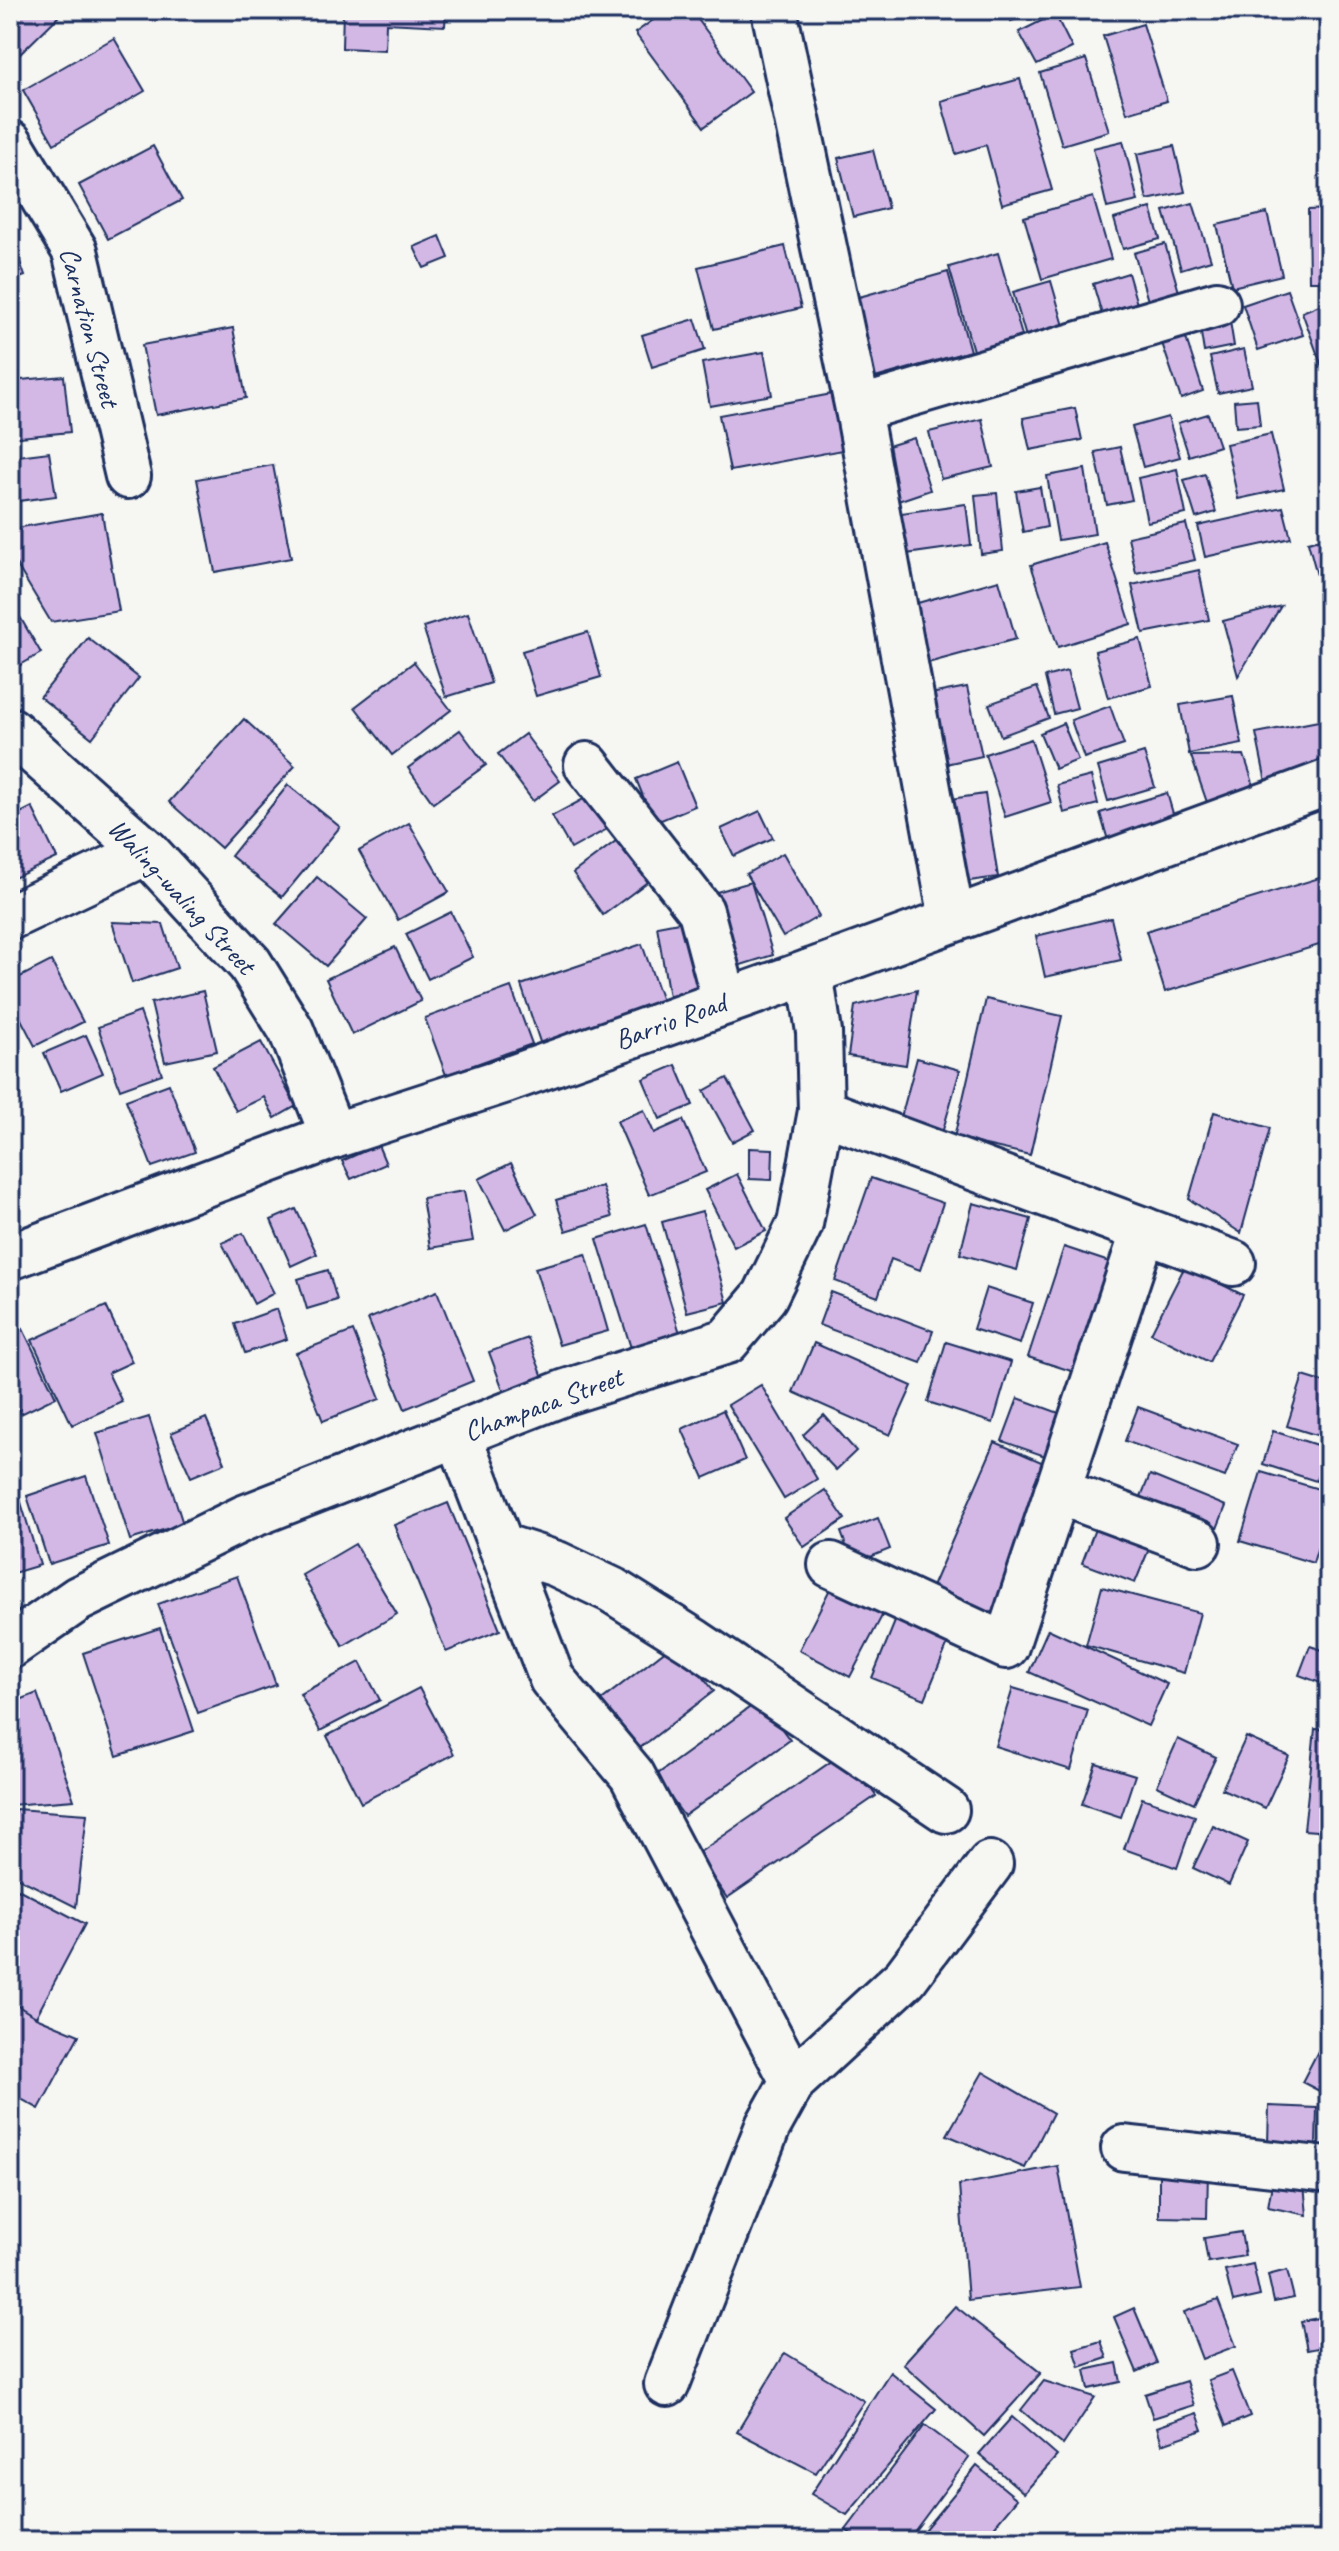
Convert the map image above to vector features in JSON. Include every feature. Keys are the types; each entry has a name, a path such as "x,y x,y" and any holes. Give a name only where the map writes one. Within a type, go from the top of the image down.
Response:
{"street":[{"path":"774,10 858,409 952,919"},
{"name":"Carnation Street","path":"10,143 75,251 128,476"},
{"path":"858,409 1217,304"},
{"name":"Waling-waling Street","path":"10,730 147,852 250,964 291,1030 333,1136"},
{"path":"587,765 701,911 725,1002"},
{"name":"Barrio Road","path":"10,1257 333,1136 506,1080 810,972 1329,782"},
{"path":"10,917 147,852"},
{"name":"Champaca Street","path":"10,1646 78,1599 244,1518 566,1392 727,1341 765,1296 800,1224 821,1111 819,1032 810,972"},
{"path":"821,1111 1233,1263"},
{"path":"831,1565 1006,1646 1144,1230"},
{"path":"458,1434 552,1679 632,1775 793,2081"},
{"path":"1057,1491 1198,1543"},
{"path":"501,1546 557,1564 612,1590 946,1810"},
{"path":"667,2384 768,2126 793,2081 905,1978 990,1864"},
{"path":"1124,2148 1329,2170"}],"building":[{"path":"10,10 65,10 15,59 10,54"},
{"path":"343,10 446,10 445,26 386,23 385,50 342,48"},
{"path":"667,10 691,10 751,92 704,127 635,33"},
{"path":"1007,10 1035,10 1036,13 1011,21"},
{"path":"1055,14 1072,48 1037,65 1019,32"},
{"path":"1143,24 1167,101 1127,113 1103,36"},
{"path":"114,38 145,91 54,144 23,90"},
{"path":"1086,59 1109,131 1062,145 1040,73"},
{"path":"1020,79 1052,190 1002,204 986,145 956,154 941,101"},
{"path":"1123,141 1138,201 1107,208 1093,148"},
{"path":"153,146 182,200 108,239 79,185"},
{"path":"1174,146 1185,192 1147,200 1137,154"},
{"path":"873,150 888,208 853,217 838,158"},
{"path":"1093,197 1111,259 1042,279 1024,217"},
{"path":"1193,203 1211,260 1181,269 1164,211"},
{"path":"1151,208 1160,239 1123,249 1114,219"},
{"path":"1329,209 1329,281 1309,281 1308,210"},
{"path":"1267,213 1282,275 1232,287 1217,225"},
{"path":"10,234 25,276 10,281"},
{"path":"440,236 449,258 424,268 414,247"},
{"path":"1165,244 1182,302 1151,311 1134,253"},
{"path":"785,246 801,308 714,329 698,267"},
{"path":"998,253 1025,346 976,361 949,267"},
{"path":"948,272 970,351 875,378 852,299"},
{"path":"1128,273 1139,311 1104,321 1093,284"},
{"path":"1051,281 1064,326 1026,337 1013,292"},
{"path":"1287,290 1303,335 1258,350 1243,305"},
{"path":"1329,301 1329,379 1327,380 1302,312"},
{"path":"1229,315 1234,346 1204,352 1199,321"},
{"path":"695,319 705,350 652,367 642,335"},
{"path":"233,328 246,398 156,415 142,345"},
{"path":"1184,332 1203,391 1181,399 1161,340"},
{"path":"1244,349 1252,386 1218,393 1210,357"},
{"path":"764,352 772,395 710,406 702,363"},
{"path":"64,376 70,432 10,438 10,381"},
{"path":"832,394 842,450 730,471 719,415"},
{"path":"1257,399 1260,425 1236,427 1234,401"},
{"path":"1075,408 1082,440 1030,450 1023,418"},
{"path":"1208,414 1219,446 1189,456 1178,423"},
{"path":"1168,417 1180,457 1143,467 1132,427"},
{"path":"982,419 993,467 941,479 929,432"},
{"path":"1271,434 1284,489 1238,499 1226,444"},
{"path":"914,438 930,490 898,501 882,448"},
{"path":"1120,447 1132,500 1107,505 1095,452"},
{"path":"49,452 56,496 11,502 10,457"},
{"path":"273,465 291,558 215,572 197,479"},
{"path":"1085,469 1095,534 1058,540 1047,476"},
{"path":"1177,469 1186,514 1147,522 1138,478"},
{"path":"1205,474 1216,512 1196,518 1184,480"},
{"path":"1040,487 1047,527 1023,532 1016,491"},
{"path":"997,493 1003,551 981,554 975,495"},
{"path":"966,504 971,545 906,554 901,513"},
{"path":"1283,507 1291,538 1205,557 1198,526"},
{"path":"102,513 119,611 51,622 10,554 10,529"},
{"path":"1186,524 1195,560 1136,573 1128,537"},
{"path":"1329,537 1329,572 1317,575 1308,542"},
{"path":"1105,542 1131,624 1058,647 1031,565"},
{"path":"1199,570 1209,620 1143,633 1132,585"},
{"path":"999,580 1016,639 924,664 907,606"},
{"path":"10,600 41,653 10,671"},
{"path":"1281,606 1238,676 1223,621"},
{"path":"468,613 491,683 446,697 423,627"},
{"path":"588,632 601,677 536,696 522,651"},
{"path":"88,638 139,678 92,738 40,697"},
{"path":"1140,639 1152,686 1108,698 1095,651"},
{"path":"414,662 451,710 392,755 355,707"},
{"path":"1067,671 1077,708 1054,714 1045,677"},
{"path":"967,687 982,756 941,765 925,695"},
{"path":"1037,687 1049,718 1001,736 989,704"},
{"path":"1233,696 1242,744 1189,754 1180,705"},
{"path":"1110,706 1124,745 1084,758 1071,720"},
{"path":"244,719 295,766 221,848 169,802"},
{"path":"1329,719 1329,775 1267,787 1256,733"},
{"path":"1063,723 1078,760 1055,769 1040,733"},
{"path":"460,730 486,765 433,803 408,768"},
{"path":"525,734 560,781 533,801 498,754"},
{"path":"1031,739 1051,802 1005,817 985,754"},
{"path":"1144,753 1155,787 1108,801 1098,767"},
{"path":"1244,755 1257,795 1210,811 1191,756"},
{"path":"677,762 695,806 654,823 636,779"},
{"path":"1091,776 1098,804 1064,813 1057,785"},
{"path":"288,785 340,827 282,897 231,856"},
{"path":"1167,793 1179,834 1112,854 1100,813"},
{"path":"985,794 998,877 955,883 943,800"},
{"path":"589,796 607,829 571,849 552,816"},
{"path":"32,807 57,858 12,879 10,818"},
{"path":"760,811 773,838 734,856 721,829"},
{"path":"409,823 449,892 398,920 359,851"},
{"path":"620,838 650,880 603,915 573,873"},
{"path":"783,853 819,916 783,937 746,874"},
{"path":"1329,875 1329,942 1165,992 1146,931"},
{"path":"317,877 367,919 326,966 276,924"},
{"path":"751,882 773,955 725,970 703,896"},
{"path":"451,912 473,957 428,979 406,934"},
{"path":"700,918 714,995 670,1003 657,926"},
{"path":"1111,918 1121,960 1045,977 1036,936"},
{"path":"112,922 163,924 177,968 132,983"},
{"path":"642,944 663,1004 541,1045 521,985"},
{"path":"395,947 421,1001 352,1035 326,979"},
{"path":"51,961 83,1022 35,1046 10,998 10,982"},
{"path":"511,987 532,1044 446,1075 425,1018"},
{"path":"917,990 906,1065 848,1056 855,1006"},
{"path":"203,991 217,1051 165,1062 151,1003"},
{"path":"986,999 1062,1016 1030,1155 954,1138"},
{"path":"140,1012 162,1074 120,1089 98,1027"},
{"path":"86,1035 103,1073 61,1091 44,1053"},
{"path":"261,1042 296,1106 275,1118 264,1097 236,1111 213,1067"},
{"path":"917,1058 960,1070 941,1137 899,1125"},
{"path":"676,1065 693,1105 660,1119 643,1079"},
{"path":"727,1078 755,1130 732,1142 704,1091"},
{"path":"169,1084 195,1152 152,1167 126,1100"},
{"path":"644,1110 654,1133 683,1120 706,1172 649,1195 617,1121"},
{"path":"1214,1112 1270,1128 1241,1233 1189,1199"},
{"path":"378,1145 386,1164 351,1179 342,1161"},
{"path":"749,1148 773,1149 772,1180 749,1179"},
{"path":"511,1163 537,1214 505,1230 479,1179"},
{"path":"737,1174 766,1231 734,1247 705,1190"},
{"path":"871,1178 943,1203 920,1270 891,1259 878,1297 835,1281"},
{"path":"602,1186 612,1217 566,1231 556,1200"},
{"path":"464,1191 473,1241 430,1248 422,1198"},
{"path":"973,1203 1031,1219 1017,1270 960,1254"},
{"path":"296,1209 317,1254 291,1266 271,1220"},
{"path":"702,1211 727,1302 687,1312 662,1222"},
{"path":"646,1224 680,1333 631,1348 597,1239"},
{"path":"243,1233 274,1293 254,1304 222,1243"},
{"path":"1064,1247 1130,1269 1096,1379 1028,1357"},
{"path":"586,1254 608,1331 559,1345 535,1268"},
{"path":"1185,1266 1243,1295 1209,1362 1151,1333"},
{"path":"328,1270 337,1300 307,1309 298,1279"},
{"path":"986,1288 1033,1303 1020,1344 973,1329"},
{"path":"437,1291 473,1381 405,1409 368,1319"},
{"path":"831,1292 933,1331 921,1363 819,1325"},
{"path":"106,1306 132,1362 108,1373 122,1402 72,1425 32,1340"},
{"path":"277,1309 287,1339 245,1353 235,1324"},
{"path":"22,1327 56,1397 21,1414 10,1392 10,1332"},
{"path":"353,1331 380,1399 323,1421 296,1353"},
{"path":"528,1338 544,1380 505,1395 489,1352"},
{"path":"946,1342 1011,1362 993,1423 928,1402"},
{"path":"814,1343 912,1386 890,1435 793,1392"},
{"path":"1303,1376 1329,1384 1329,1429 1326,1438 1287,1426"},
{"path":"761,1385 817,1479 784,1499 728,1405"},
{"path":"1018,1398 1081,1421 1065,1463 1002,1441"},
{"path":"1138,1407 1238,1444 1225,1477 1125,1441"},
{"path":"723,1410 745,1460 704,1478 682,1429"},
{"path":"824,1415 856,1451 836,1470 803,1435"},
{"path":"149,1417 183,1524 130,1540 97,1433"},
{"path":"206,1418 225,1463 191,1477 171,1433"},
{"path":"1273,1431 1326,1448 1316,1481 1263,1464"},
{"path":"995,1442 1069,1474 1003,1628 928,1596"},
{"path":"1261,1472 1329,1492 1329,1510 1313,1563 1240,1541"},
{"path":"1150,1475 1226,1506 1208,1551 1131,1520"},
{"path":"86,1476 109,1545 49,1564 27,1496"},
{"path":"825,1490 845,1519 804,1547 784,1518"},
{"path":"20,1499 40,1565 10,1574 10,1502"},
{"path":"448,1503 500,1630 446,1652 394,1525"},
{"path":"878,1518 890,1549 853,1564 841,1532"},
{"path":"1095,1529 1149,1549 1135,1583 1082,1563"},
{"path":"355,1544 397,1614 343,1646 302,1575"},
{"path":"237,1576 276,1685 198,1713 158,1604"},
{"path":"831,1587 883,1614 850,1677 799,1650"},
{"path":"1102,1587 1200,1613 1184,1673 1086,1645"},
{"path":"896,1619 949,1641 925,1699 872,1678"},
{"path":"160,1628 194,1731 117,1756 83,1653"},
{"path":"1048,1629 1167,1684 1148,1726 1029,1672"},
{"path":"676,1642 714,1691 632,1754 594,1706"},
{"path":"1310,1646 1329,1652 1329,1686 1299,1675"},
{"path":"360,1662 380,1700 320,1731 300,1694"},
{"path":"419,1688 454,1754 361,1803 327,1736"},
{"path":"1013,1688 1088,1710 1071,1770 995,1746"},
{"path":"37,1693 74,1800 10,1805 10,1704"},
{"path":"760,1700 790,1740 684,1816 655,1776"},
{"path":"1315,1729 1329,1730 1329,1832 1304,1830"},
{"path":"1246,1737 1289,1756 1265,1808 1222,1789"},
{"path":"1178,1739 1216,1757 1194,1803 1157,1786"},
{"path":"845,1752 876,1796 727,1898 697,1854"},
{"path":"1096,1763 1135,1775 1121,1817 1082,1804"},
{"path":"1142,1798 1195,1816 1177,1868 1124,1849"},
{"path":"15,1809 87,1814 76,1907 14,1876"},
{"path":"1213,1826 1248,1842 1229,1885 1193,1868"},
{"path":"10,1885 85,1924 36,2017 10,2004"},
{"path":"10,2001 36,2017 79,2035 39,2109 10,2093"},
{"path":"1329,2030 1329,2096 1302,2082"},
{"path":"983,2072 1053,2113 1025,2168 947,2135"},
{"path":"1269,2106 1317,2108 1316,2145 1268,2144"},
{"path":"1058,2166 1080,2287 968,2300 959,2185"},
{"path":"1159,2168 1208,2170 1207,2218 1159,2217"},
{"path":"1303,2175 1307,2215 1268,2207 1273,2178"},
{"path":"1241,2232 1245,2256 1208,2262 1204,2238"},
{"path":"1253,2264 1260,2296 1233,2302 1225,2270"},
{"path":"1287,2270 1294,2298 1274,2302 1268,2275"},
{"path":"1218,2300 1236,2346 1202,2359 1184,2312"},
{"path":"955,2306 1041,2373 984,2436 903,2364"},
{"path":"1134,2308 1157,2363 1137,2372 1114,2317"},
{"path":"1325,2317 1329,2346 1307,2350 1301,2321"},
{"path":"1101,2341 1107,2358 1080,2367 1074,2349"},
{"path":"785,2353 864,2401 816,2473 737,2432"},
{"path":"1117,2363 1121,2382 1089,2389 1085,2370"},
{"path":"1232,2371 1250,2416 1226,2426 1208,2380"},
{"path":"890,2372 936,2409 847,2515 811,2494"},
{"path":"1044,2381 1095,2397 1063,2445 1021,2410"},
{"path":"1186,2381 1194,2405 1153,2418 1145,2394"},
{"path":"1197,2413 1203,2430 1162,2444 1157,2427"},
{"path":"1012,2417 1057,2456 1024,2493 979,2454"},
{"path":"925,2425 969,2458 907,2541 861,2541 846,2530"},
{"path":"977,2466 1017,2499 982,2541 915,2541"}]}
